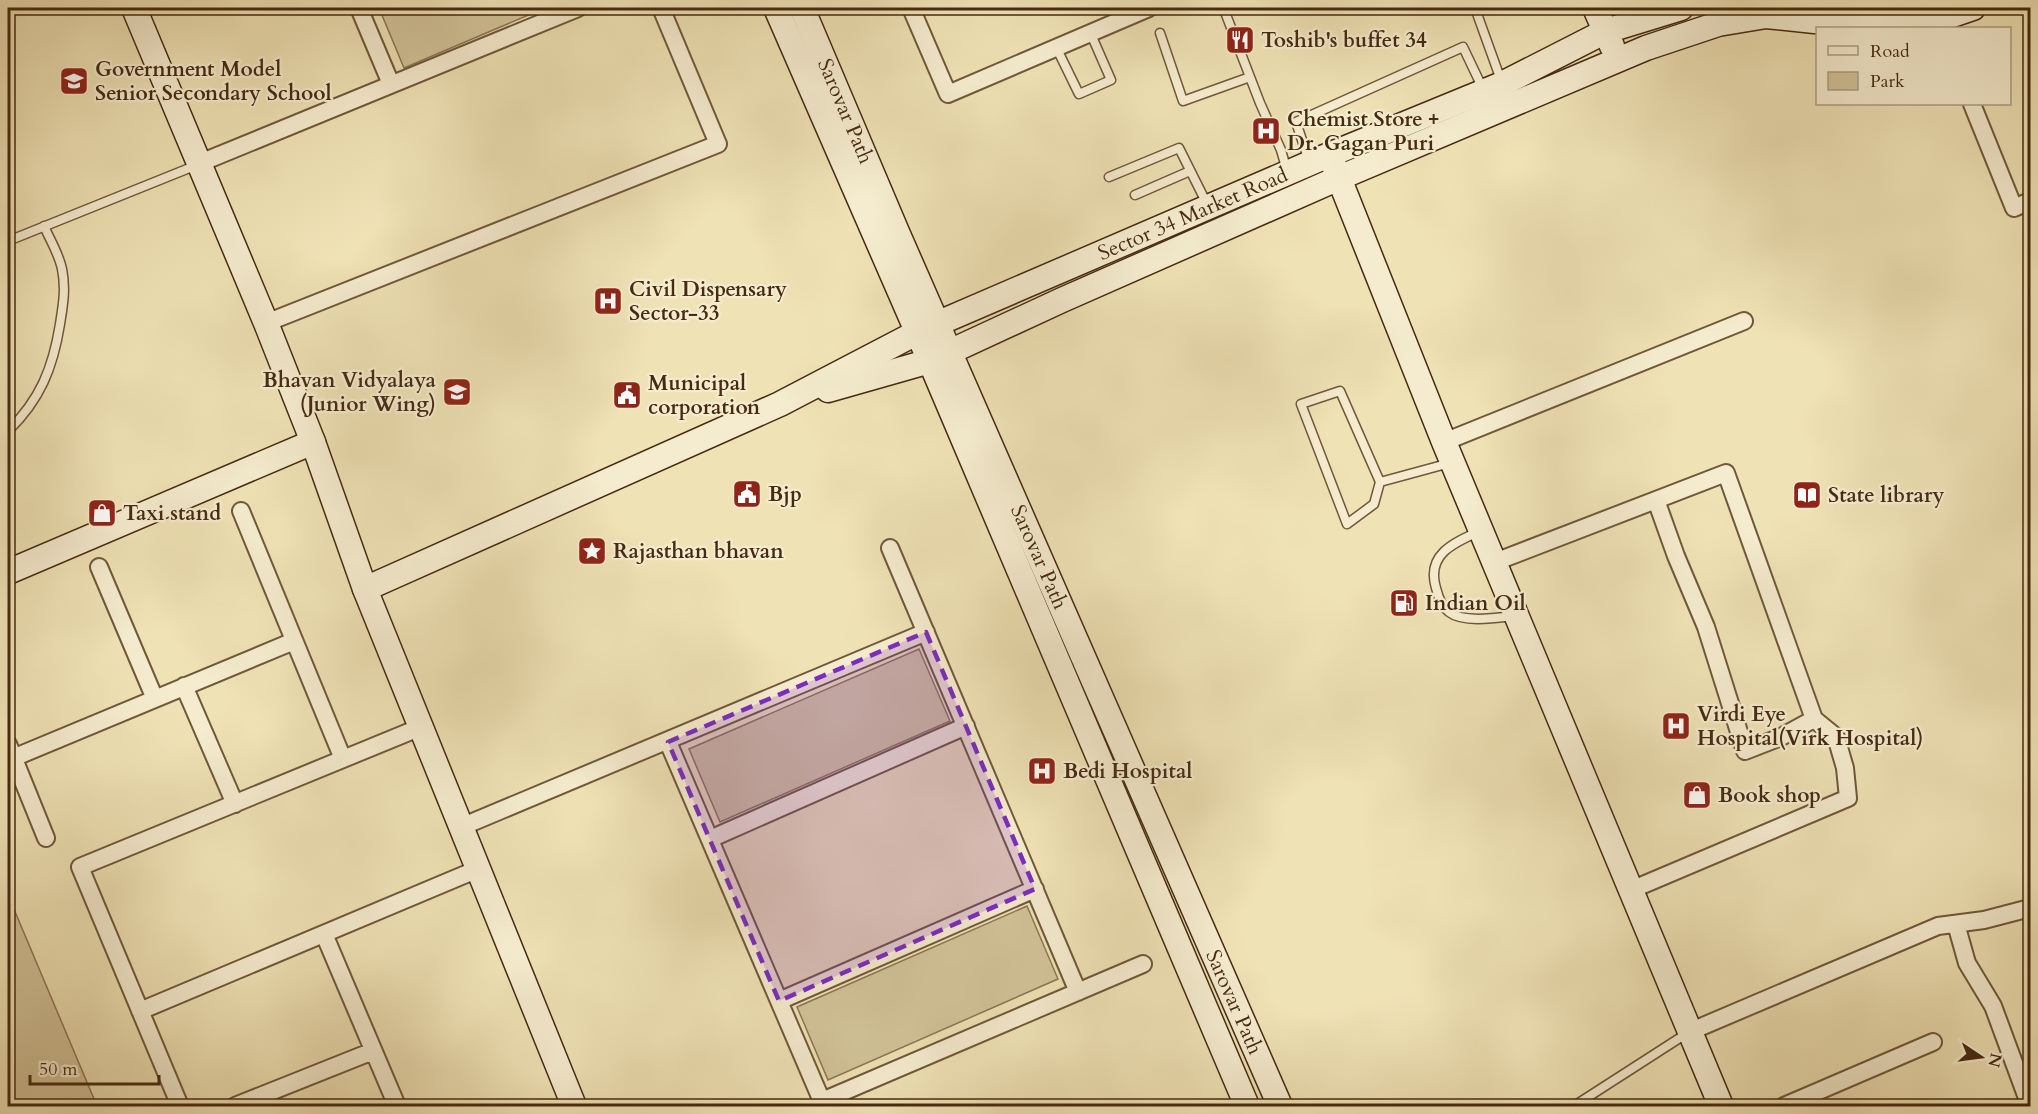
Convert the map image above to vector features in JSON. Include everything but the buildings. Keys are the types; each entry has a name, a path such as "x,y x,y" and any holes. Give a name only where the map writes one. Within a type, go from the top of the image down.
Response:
{"street":[{"path":"134,8 266,323 313,442 365,589 574,1107"},
{"path":"359,8 391,84"},
{"path":"200,163 578,8"},
{"path":"266,323 718,144 661,8"},
{"name":"Sarovar Path","path":"776,8 928,328 1280,1107"},
{"name":"Sarovar Path","path":"802,8 897,232 928,328"},
{"path":"911,8 948,94 1149,8"},
{"path":"1595,8 1618,60"},
{"name":"Sector 34 Market Road","path":"780,404 928,328 1493,87 1606,32 1681,8"},
{"path":"365,589 780,404 941,357 1062,300 1339,178 1646,48 1718,24 1766,15 1852,25 1940,24 1973,8"},
{"path":"1972,105 2014,208 2031,201"},
{"path":"1320,160 1339,178 1449,452 1720,1107"},
{"path":"1449,452 1744,321"},
{"name":"Sarovar Path","path":"941,357 1247,1107"},
{"path":"8,570 313,442"},
{"path":"1495,562 1726,473 1814,719 1836,737 1845,768 1848,798 1631,891"},
{"path":"1656,500 1676,556 1706,627 1745,751 1781,737 1814,719"},
{"path":"241,510 344,759"},
{"path":"890,548 1078,992"},
{"path":"99,567 155,699"},
{"path":"461,828 926,632"},
{"path":"46,838 10,751 155,699 294,640"},
{"path":"184,687 235,804"},
{"path":"710,839 966,726"},
{"path":"180,1107 80,867 421,727"},
{"path":"668,742 823,1104 1143,964"},
{"path":"140,1011 478,869"},
{"path":"779,1001 1035,890"},
{"path":"1689,1032 1938,926 1984,920 2031,908"},
{"path":"1956,924 1967,963 1993,1006 2030,1107"},
{"path":"324,934 397,1107"},
{"path":"1784,1107 1933,1042"},
{"path":"235,1107 373,1051"}],"lane":[{"path":"1474,8 1493,87"},
{"path":"1225,12 1281,150 1288,174"},
{"path":"1056,47 1079,94 1111,80 1090,32"},
{"path":"1160,33 1183,101 1250,77"},
{"path":"1320,160 1296,122 1463,47 1493,87"},
{"path":"1109,177 1179,148 1209,207"},
{"path":"8,241 200,163"},
{"path":"1135,195 1190,171"},
{"path":"8,431 33,401 46,380 54,355 64,305 65,289 61,267 44,226"},
{"path":"1340,392 1380,482 1374,504 1347,525 1301,404 1340,392"},
{"path":"1380,482 1449,452"},
{"path":"1481,530 1445,550 1435,564 1433,577 1439,598 1449,612 1465,618 1517,616"},
{"path":"1574,1107 1689,1032"}],"path":[{"path":"8,1089 15,1107"}],"highlighted area":[{"path":"926,632 1035,889 779,1001 668,742"}],"green space":[{"path":"379,8 545,8 404,68"},
{"path":"919,649 950,721 720,822 689,749"},
{"path":"8,895 97,1106 8,1106"},
{"path":"1027,906 1058,979 828,1080 797,1007"}],"place":[{"name":"Toshib's buffet 34","path":"1240,40"},
{"name":"Government Model Senior Secondary School","path":"74,81"},
{"name":"Chemist Store + Dr. Gagan Puri","path":"1266,131"},
{"name":"Civil Dispensary Sector-33","path":"608,301"},
{"name":"Bhavan Vidyalaya (Junior Wing)","path":"457,392"},
{"name":"Municipal corporation","path":"627,395"},
{"name":"Bjp","path":"747,494"},
{"name":"State library","path":"1807,495"},
{"name":"Taxi stand","path":"102,513"},
{"name":"Rajasthan bhavan","path":"592,551"},
{"name":"Indian Oil","path":"1404,603"},
{"name":"Virdi Eye Hospital(Virk Hospital)","path":"1676,726"},
{"name":"Bedi Hospital","path":"1042,771"},
{"name":"Book shop","path":"1697,795"}]}
